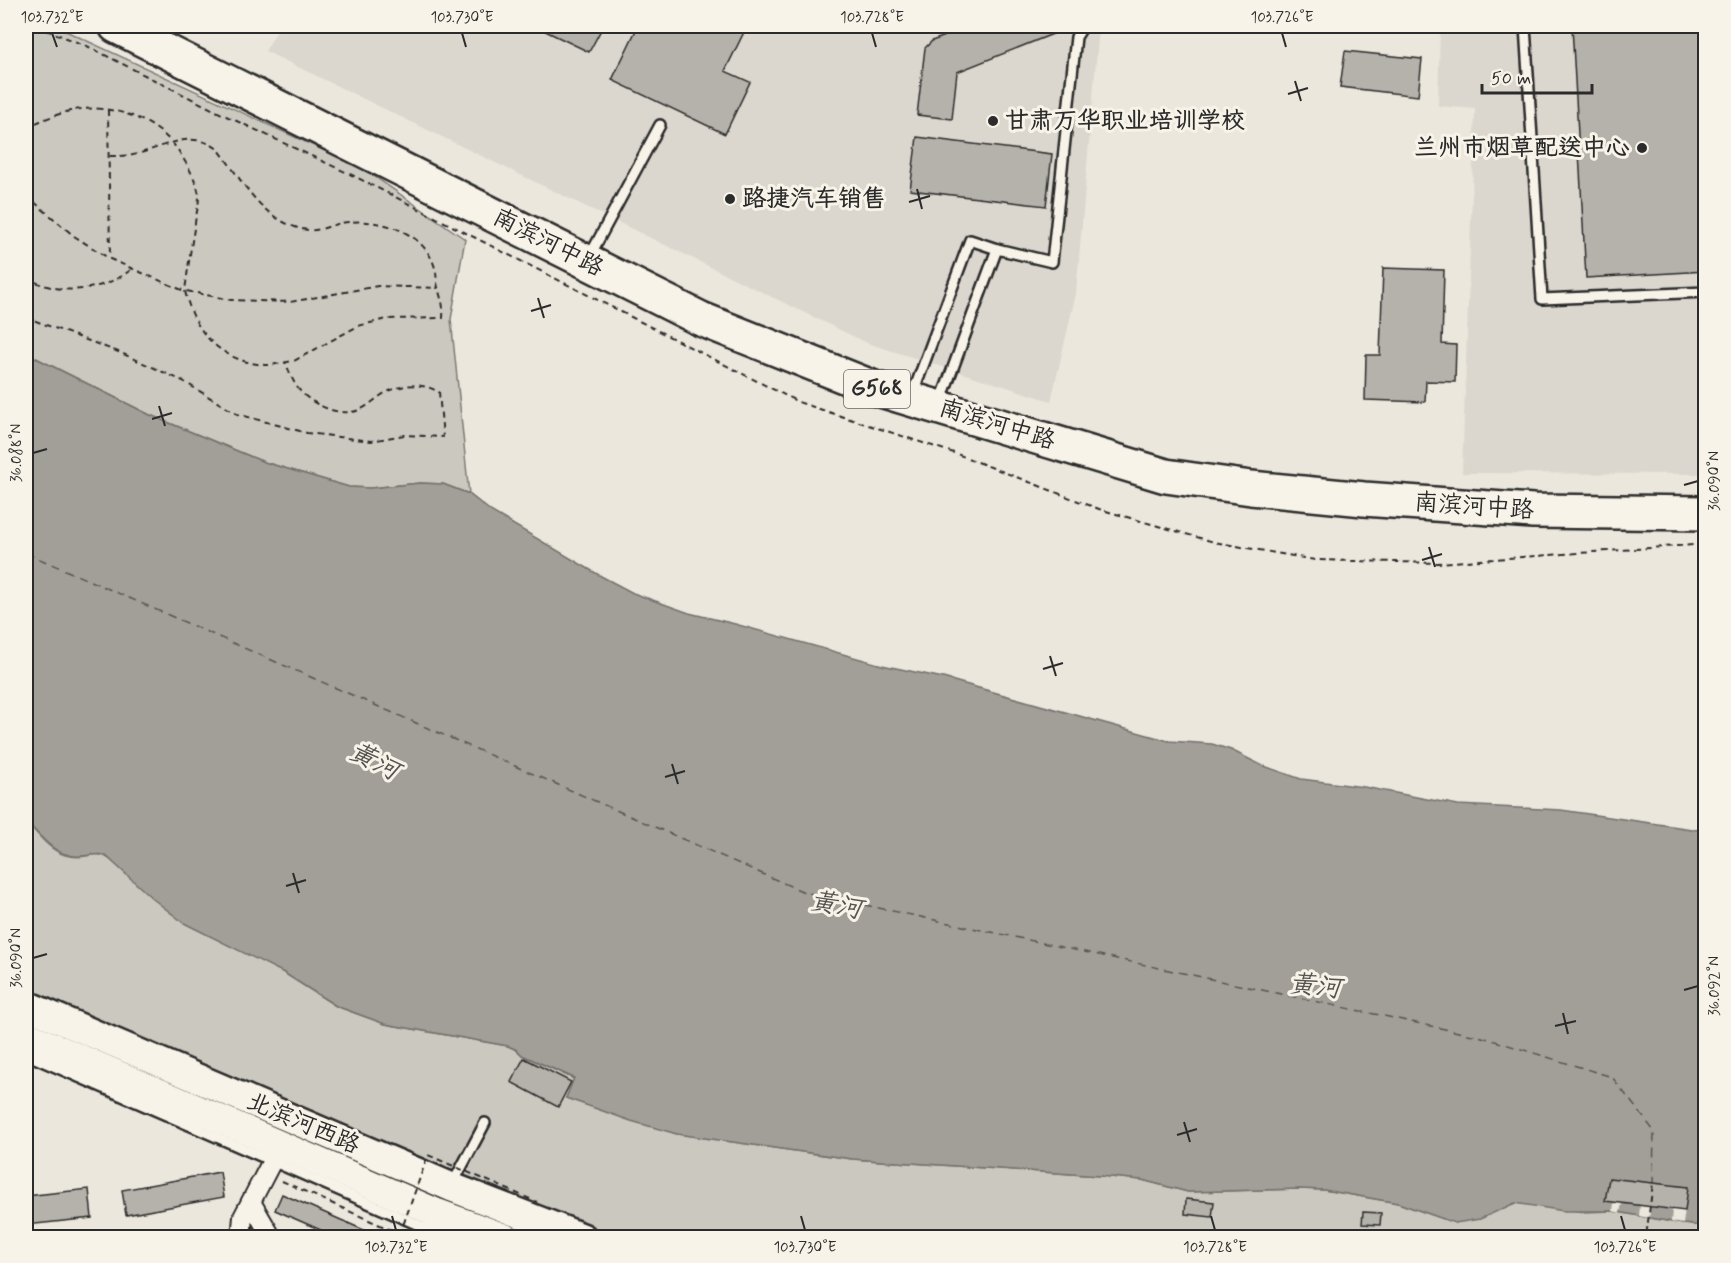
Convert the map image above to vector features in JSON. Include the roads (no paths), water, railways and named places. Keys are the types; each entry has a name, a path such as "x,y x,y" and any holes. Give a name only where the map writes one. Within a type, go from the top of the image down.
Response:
{"highway":[{"name":"南滨河中路","path":"116,26 701,319 874,388 1166,476 1342,498 1533,512 1706,513"},
{"name":"南滨河中路","path":"162,26 711,307 876,372 1165,459 1254,477 1287,482 1365,478 1533,495 1706,498"}],"main road":[{"name":"北滨河西路","path":"26,1005 451,1187 583,1238"},
{"name":"北滨河西路","path":"26,1035 453,1231 505,1238"}],"street":[{"path":"241,1238 243,1217 268,1167"},
{"path":"251,1202 272,1238"}],"lane":[{"path":"930,388 970,240 1052,262 1077,37 1083,26"},
{"path":"1525,26 1542,299 1706,292"},
{"path":"594,248 660,125"},
{"path":"930,388 997,249"},
{"path":"26,1054 268,1167 419,1224 453,1231"},
{"path":"451,1187 484,1123"}],"water":[{"name":"黄河","path":"26,353 150,415 264,462 349,487 443,484 469,494 492,512 599,575 633,593 689,613 882,665 943,678 1169,741 1212,744 1301,779 1364,787 1458,805 1561,810 1705,831 1705,1226 1613,1211 1564,1211 1515,1203 1480,1219 1455,1223 1398,1203 1324,1190 1188,1192 1142,1180 852,1159 677,1134 631,1121 566,1098 574,1078 522,1055 508,1046 385,1024 336,1006 284,973 184,923 153,899 105,855 72,856 64,854 43,840 26,821"}],"place":[{"name":"甘肃万华职业培训学校","path":"993,121"},
{"name":"兰州市烟草配送中心","path":"1642,148"},
{"name":"路捷汽车销售","path":"730,199"}]}
